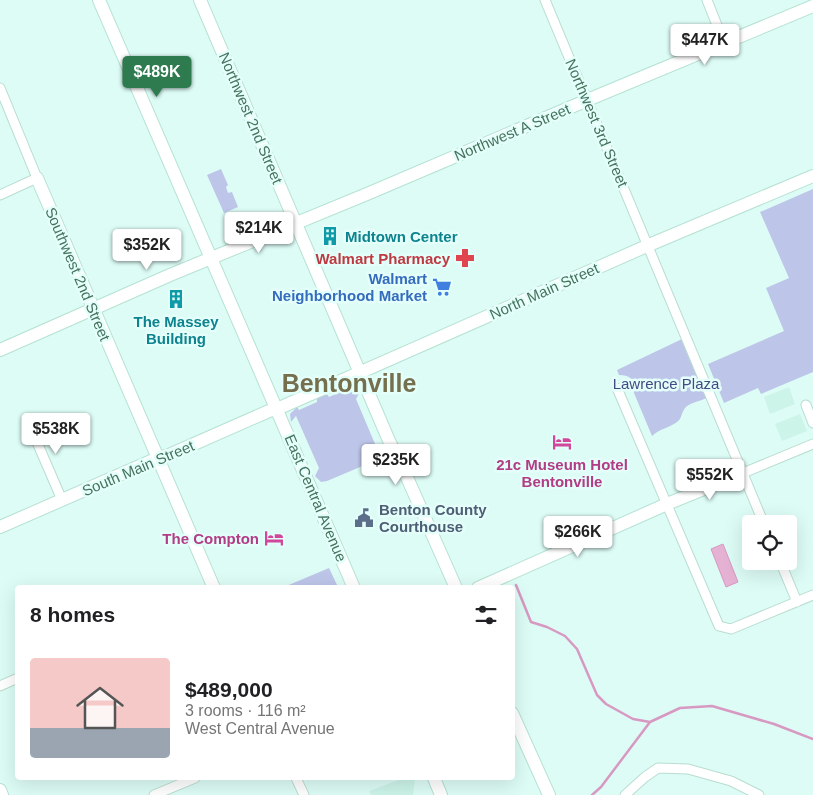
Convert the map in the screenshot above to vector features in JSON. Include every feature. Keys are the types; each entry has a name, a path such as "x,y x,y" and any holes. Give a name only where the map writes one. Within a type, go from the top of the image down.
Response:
{"street":[{"name":"East Central Avenue","path":"99,0 353,585"},
{"name":"Northwest 2nd Street","path":"200,0 390,443 455,585"},
{"name":"Northwest 3rd Street","path":"545,0 760,515"},
{"path":"707,0 724,43"},
{"name":"Northwest A Street","path":"0,350 586,100 813,6"},
{"name":"Southwest 2nd Street","path":"0,88 93,310 213,585"},
{"name":"North Main Street","path":"277,409 649,245 813,176"},
{"path":"0,195 37,178"},
{"path":"617,388 719,626 731,629 813,596"},
{"path":"806,405 813,423"},
{"name":"South Main Street","path":"0,527 158,458 277,409"},
{"path":"28,419 62,500"},
{"path":"485,585 667,504 813,444"},
{"path":"784,570 797,602"},
{"path":"0,686 15,679"},
{"path":"515,720 549,795"},
{"path":"625,795 658,768 696,771 731,781 759,795"},
{"path":"154,795 190,780"},
{"path":"297,780 304,795"},
{"path":"435,780 441,795"},
{"path":"0,790 2,795"}],"shaded area":[{"path":"789,387 795,404 770,414 764,397"},
{"path":"800,414 807,431 782,441 775,424"},
{"path":"723,544 738,582 726,587 711,549"},
{"path":"399,780 415,780 413,795 371,795 369,791"}],"green space":[{"path":"221,169 228,185 226,187 228,193 232,192 238,207 224,213 207,175"},
{"path":"813,189 813,372 761,394 758,388 724,403 708,364 784,331 766,288 789,278 760,212"},
{"name":"Lawrence Plaza","path":"682,339 707,398 687,406 679,421 652,436 634,393 632,380 627,376 619,375 617,370"},
{"path":"354,385 360,392 356,399 378,451 383,444 383,454 379,459 321,482 315,476 319,468 296,416 291,422 290,414 297,407 299,410 317,402 317,398 327,394 329,397 347,389 347,386"},
{"path":"329,568 337,585 289,585"}],"waterway":[{"path":"516,585 531,622 565,636 577,649 597,695 606,704 633,719 650,722"},
{"path":"592,795 601,787 650,722 680,708 712,706 774,724 813,739"}],"place":[{"name":"Midtown Center","path":"330,236"},
{"name":"Walmart Pharmacy","path":"465,258"},
{"name":"Walmart Neighborhood Market","path":"442,287"},
{"name":"The Massey Building","path":"176,299"},
{"name":"21c Museum Hotel Bentonville","path":"562,442"},
{"name":"Benton County Courthouse","path":"364,518"},
{"name":"The Compton","path":"274,538"}],"district":[{"name":"Bentonville","path":"349,383"}]}
